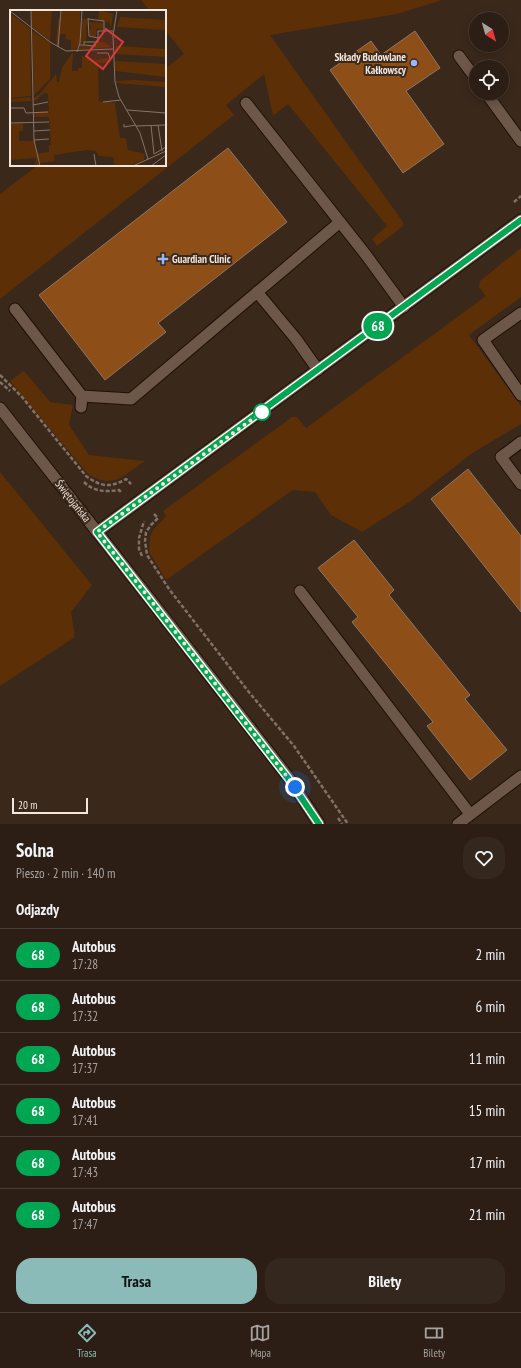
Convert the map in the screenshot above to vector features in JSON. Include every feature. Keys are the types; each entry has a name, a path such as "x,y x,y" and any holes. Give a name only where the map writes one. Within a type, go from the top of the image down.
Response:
{"street":[{"path":"459,56 469,70"},
{"path":"491,100 521,141"},
{"path":"246,103 366,255 404,307"},
{"path":"97,532 521,220"},
{"path":"15,309 82,401 131,399 340,222"},
{"path":"257,292 296,339 318,370"},
{"path":"521,313 483,340 521,396"},
{"name":"Świętojańska","path":"0,408 284,772 319,824"},
{"path":"521,442 501,457 521,484"},
{"path":"300,591 470,814"},
{"path":"458,824 521,776"}],"path":[{"path":"0,375 22,397 86,476 100,485 117,484 126,478 158,518 146,532 145,541 147,555 169,589 248,691 294,746 348,824"}],"shaded area":[{"path":"141,0 442,0 397,14 270,35 403,222 403,226 377,246 372,239 387,226 288,104 273,116 264,74 226,105 234,115 0,299 0,194 37,166 166,166 166,68 184,54 166,31 166,10 149,10"},
{"path":"521,248 521,297 469,335 521,406 521,424 471,454 411,501 362,532 331,515 315,492 293,490 166,580 149,552 150,537 153,530 166,516 163,511 292,417 297,417 306,428 486,296 479,287 480,281"},
{"path":"24,371 50,402 73,405 69,425 89,455 145,461 118,479 111,481 97,479 88,474 10,381"},
{"path":"0,472 92,585 71,612 75,637 0,686"}],"building":[{"path":"415,31 440,68 406,91 444,144 403,173 330,70 371,41 381,55"},
{"name":"Guardian Clinic","path":"228,148 287,222 158,323 166,332 105,380 39,295"},
{"path":"468,469 521,536 521,612 431,499"},
{"path":"354,540 394,590 389,595 470,695 465,699 507,750 470,780 427,726 433,722 352,622 358,617 318,568"}],"bus line":[{"name":"68","path":"319,824 288,778 97,532 521,220"}],"place":[{"name":"Składy Budowlane Kałkowscy","path":"414,63"},
{"name":"Guardian Clinic","path":"163,259"}],"route":[{"path":"262,412 97,532 295,787"}]}
